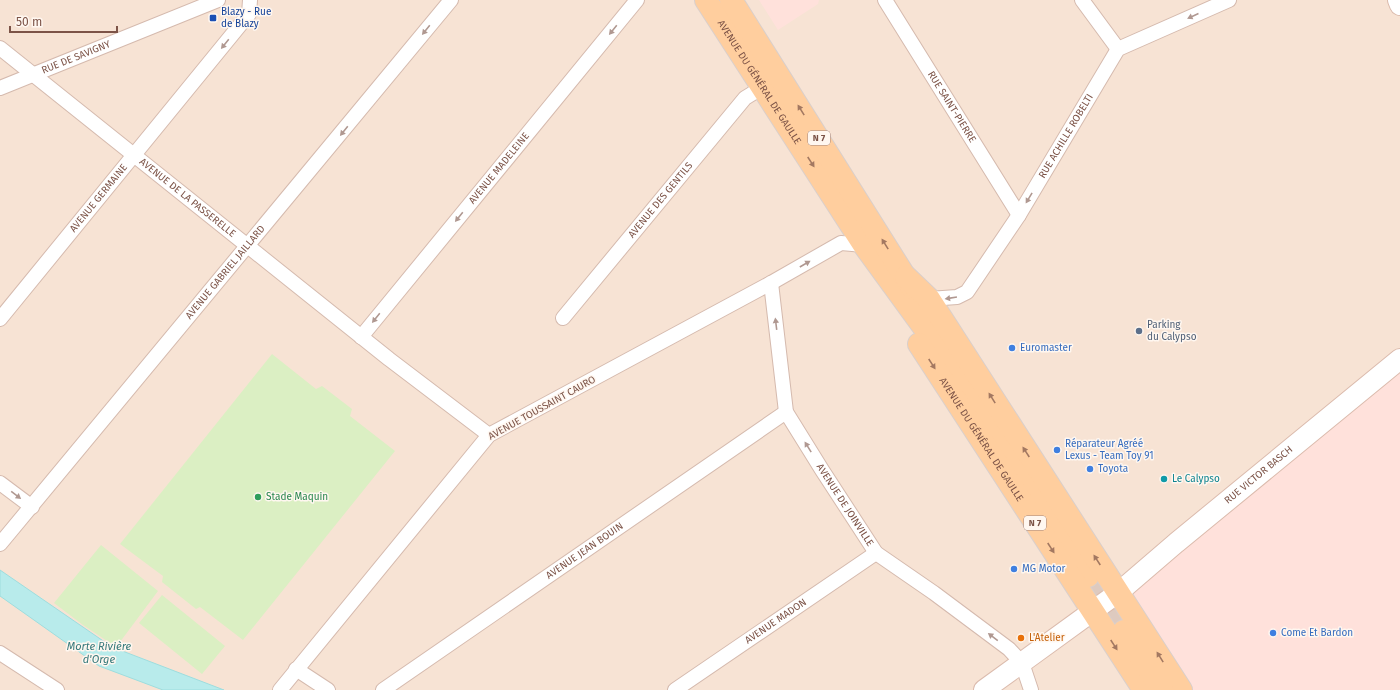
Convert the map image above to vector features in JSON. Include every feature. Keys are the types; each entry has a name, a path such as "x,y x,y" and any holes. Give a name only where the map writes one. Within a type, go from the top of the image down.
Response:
{"main road":[{"name":"AVENUE DU GÉNÉRAL DE GAULLE","path":"706,0 864,245 955,370 1088,576"},
{"name":"AVENUE DU GÉNÉRAL DE GAULLE","path":"731,0 906,276 955,370"},
{"path":"1398,0 1400,5"},
{"name":"AVENUE DU GÉNÉRAL DE GAULLE","path":"864,245 902,318 1144,690"},
{"name":"AVENUE DU GÉNÉRAL DE GAULLE","path":"906,276 929,300 1181,690"},
{"name":"RUE VICTOR BASCH","path":"984,690 1119,592 1176,542 1400,360"},
{"path":"1124,631 1162,690"}],"street":[{"name":"RUE DE SAVIGNY","path":"0,88 218,0"},
{"name":"AVENUE GERMAINE","path":"0,319 250,14 250,0"},
{"name":"AVENUE GABRIEL JAILLARD","path":"0,544 249,246 451,0"},
{"name":"AVENUE MADELEINE","path":"361,337 637,0"},
{"name":"RUE SAINT-PIERRE","path":"885,0 1018,215"},
{"path":"1082,0 1118,49 1222,2"},
{"name":"AVENUE DE LA PASSERELLE","path":"0,48 361,337 489,435"},
{"name":"RUE ACHILLE ROBELTI","path":"929,300 957,297 967,292 1018,215 1118,49"},
{"name":"AVENUE DES GENTILS","path":"563,318 745,98 763,87"},
{"name":"AVENUE TOUSSAINT CAURO","path":"280,690 489,435 771,283 841,243 864,245"},
{"name":"AVENUE DE JOINVILLE","path":"771,283 786,412 876,553 934,593 1009,649 1022,663"},
{"name":"AVENUE JEAN BOUIN","path":"383,690 786,412"},
{"path":"0,483 32,507"},
{"name":"AVENUE MADON","path":"675,690 876,553"},
{"path":"0,653 57,690"},
{"path":"1022,663 1031,690"},
{"path":"296,669 328,690"}],"shaded area":[{"path":"0,0 1400,0 1400,690 0,690"},
{"path":"759,0 819,0 818,4 778,30"},
{"path":"1400,359 1400,690 1181,690 1119,592"}],"green space":[{"name":"Stade Maquin","path":"272,354 316,389 322,386 352,409 350,416 395,451 243,640 200,607 196,609 162,582 163,576 120,544"},
{"path":"101,545 158,591 120,642 113,645 54,603"},
{"path":"162,595 225,646 202,674 139,623"}],"water":[{"name":"Morte Rivière d'Orge","path":"0,570 112,647 224,690 163,690 99,666 0,596"}],"tunnel":[{"path":"1088,576 1124,631"}],"place":[{"name":"Blazy - Rue de Blazy","path":"213,18"},
{"name":"Parking du Calypso","path":"1139,331"},
{"name":"Euromaster","path":"1012,348"},
{"name":"Réparateur Agréé Lexus - Team Toy 91","path":"1057,450"},
{"name":"Toyota","path":"1090,469"},
{"name":"Le Calypso","path":"1164,479"},
{"name":"Stade Maquin","path":"258,497"},
{"name":"MG Motor","path":"1014,569"},
{"name":"Come Et Bardon","path":"1273,633"},
{"name":"L'Atelier","path":"1021,638"}]}
